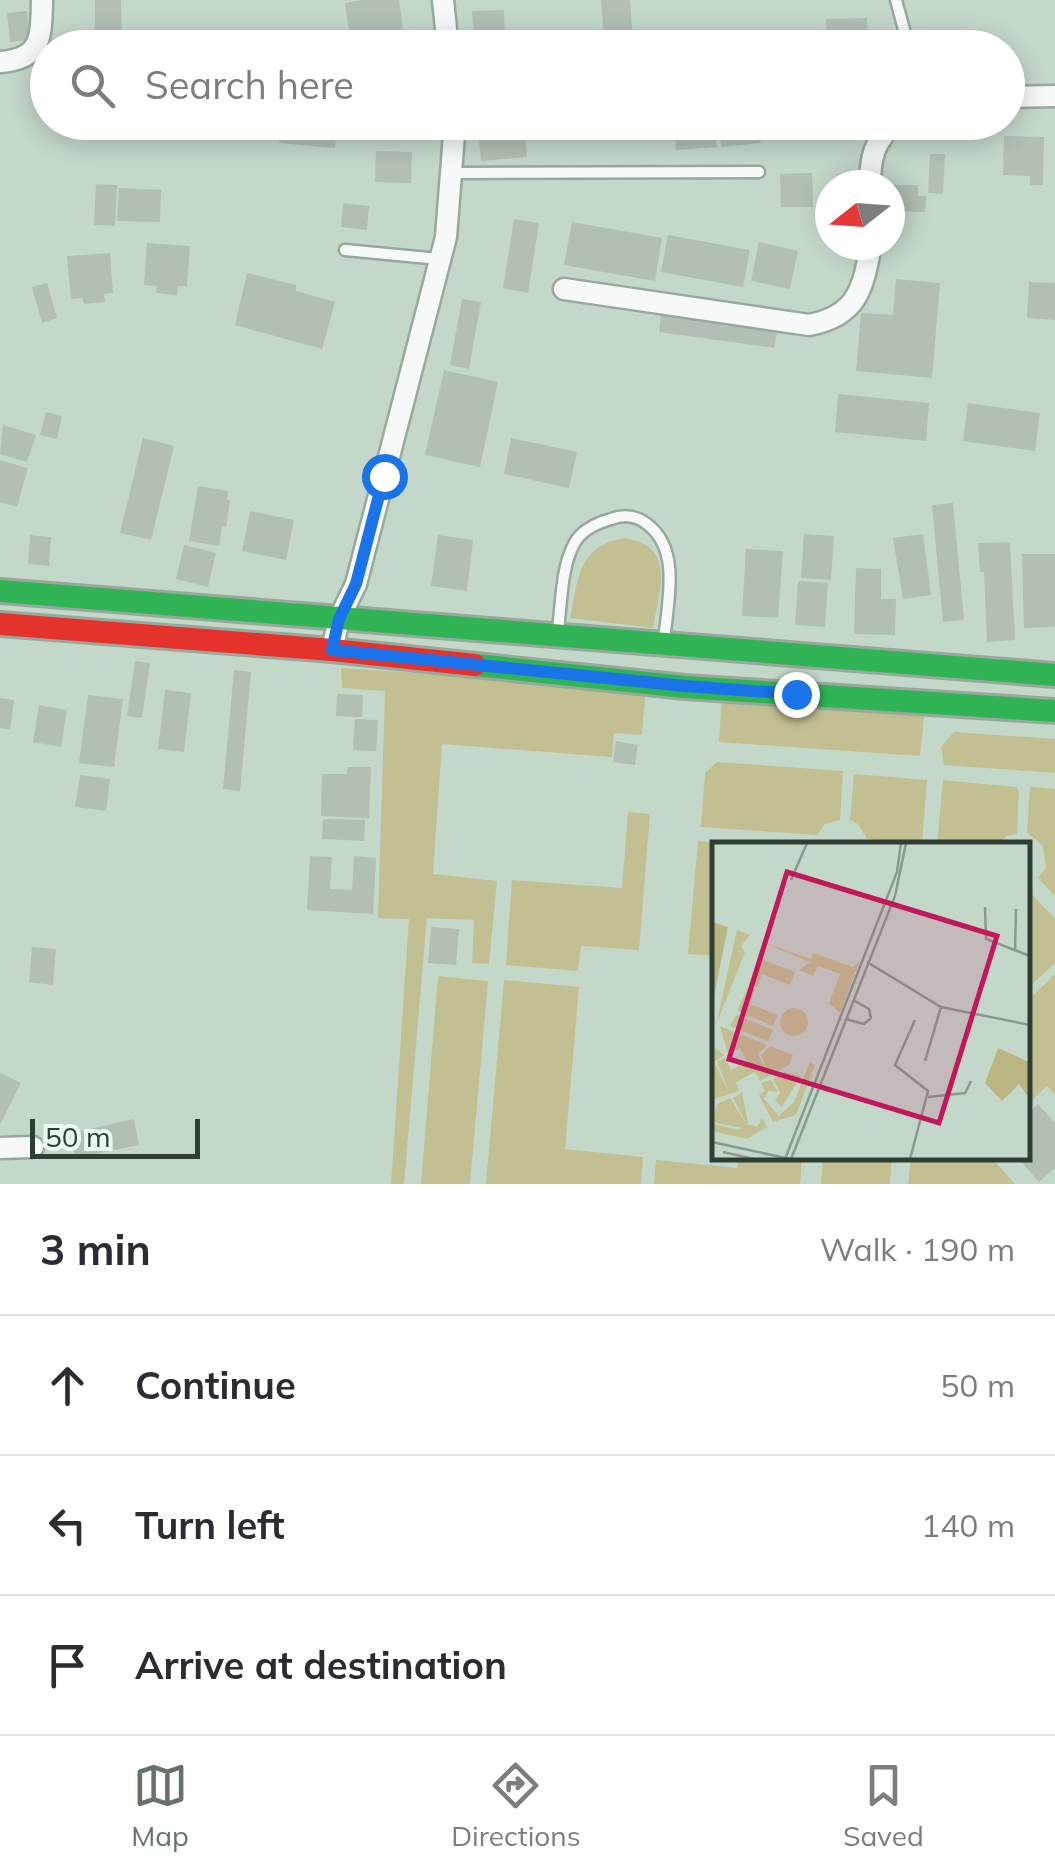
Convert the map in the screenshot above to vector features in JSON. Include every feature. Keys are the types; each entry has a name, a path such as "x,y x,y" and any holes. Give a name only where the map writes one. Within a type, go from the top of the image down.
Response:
{"street":[{"path":"41,30 42,0"},
{"path":"443,0 446,30"},
{"path":"0,62 30,54"},
{"path":"1025,97 1055,96"},
{"path":"332,650 339,619 356,584 440,259 455,140"},
{"path":"870,170 870,158 878,140"},
{"path":"564,289 809,325 829,321 846,308 864,287 868,260"},
{"path":"0,591 1055,676"},
{"path":"0,624 332,650 685,686 1055,710"},
{"path":"0,1148 33,1147"}],"lane":[{"path":"896,0 904,30"},
{"path":"453,173 758,172"},
{"path":"345,250 440,259"},
{"path":"557,636 566,565 575,541 587,530 618,516 639,518 654,529 665,545 670,568 664,644"}],"shaded area":[{"path":"625,538 652,550 658,560 661,572 653,628 570,618 579,577 589,556 609,542"},
{"path":"341,668 646,688 642,735 614,733 612,757 442,744 433,874 497,881 489,964 472,963 474,920 427,918 404,1184 391,1184 409,919 378,918 385,691 342,688"},
{"path":"722,695 925,708 920,756 719,742"},
{"path":"954,732 1055,739 1055,773 944,765 941,747"},
{"path":"717,762 843,771 840,820 825,824 817,835 701,827 705,773"},
{"path":"854,774 927,780 922,842 867,839 858,824 850,820"},
{"path":"943,780 1016,787 1019,791 1017,834 1000,842 937,842"},
{"path":"1030,787 1055,789 1055,896 1038,878 1046,868 1043,846 1027,833"},
{"path":"628,812 650,814 639,950 581,946 578,971 506,965 512,880 622,888"},
{"path":"698,841 712,842 712,956 688,954"},
{"path":"1030,892 1055,919 1055,963 1030,986"},
{"path":"1055,974 1055,1095 1047,1086 1030,1102 1030,998"},
{"path":"438,976 488,981 470,1184 421,1184"},
{"path":"504,980 579,987 565,1149 643,1157 641,1184 486,1184"},
{"path":"739,1159 802,1159 800,1184 654,1184 656,1160 737,1168"},
{"path":"823,1159 892,1159 890,1184 821,1184"},
{"path":"911,1159 993,1159 1015,1184 908,1184"}],"building":[{"path":"95,0 121,0 122,30 95,30"},
{"path":"399,0 403,29 349,30 345,3"},
{"path":"601,0 630,0 632,30 603,30"},
{"path":"504,10 505,30 473,30 472,11"},
{"path":"27,11 30,40 10,42 7,13"},
{"path":"867,18 867,30 826,30 826,19"},
{"path":"1044,137 1043,185 1030,185 1030,176 1003,175 1004,140"},
{"path":"279,140 336,140 335,148"},
{"path":"479,140 525,140 527,157 481,161"},
{"path":"675,140 716,140 717,147 676,150"},
{"path":"720,140 761,140 761,143 721,147"},
{"path":"376,151 412,152 411,183 375,182"},
{"path":"930,154 945,154 943,194 928,193"},
{"path":"812,173 813,207 781,207 780,174"},
{"path":"96,184 117,185 115,226 94,225"},
{"path":"905,185 918,185 918,196 926,196 925,212 905,211"},
{"path":"119,188 161,190 160,222 117,221"},
{"path":"343,203 369,206 367,230 341,227"},
{"path":"514,219 539,223 528,293 503,288"},
{"path":"572,222 662,238 655,281 564,265"},
{"path":"668,235 750,250 743,287 661,272"},
{"path":"759,242 798,251 790,289 751,281"},
{"path":"147,243 190,246 187,286 178,286 177,295 156,293 157,286 144,285"},
{"path":"110,253 113,293 104,294 105,302 84,304 83,298 71,299 67,256"},
{"path":"247,273 296,285 296,291 335,302 322,349 235,325"},
{"path":"896,279 940,283 932,378 856,371 861,313 893,315"},
{"path":"1029,282 1055,283 1055,320 1027,318"},
{"path":"47,283 57,318 42,323 32,287"},
{"path":"462,299 481,302 469,369 450,365"},
{"path":"661,315 777,332 774,348 659,332"},
{"path":"444,370 498,382 480,467 425,455"},
{"path":"838,394 929,403 926,441 835,432"},
{"path":"968,403 1040,413 1035,451 963,441"},
{"path":"46,412 62,416 57,439 40,435"},
{"path":"3,425 36,435 27,462 0,454"},
{"path":"143,438 174,446 151,540 120,533"},
{"path":"511,438 577,452 569,488 504,474"},
{"path":"0,460 28,468 17,507 0,502"},
{"path":"198,486 228,491 226,527 222,527 219,546 189,541"},
{"path":"953,503 964,620 943,622 932,505"},
{"path":"250,511 294,520 286,560 242,551"},
{"path":"804,534 834,536 831,580 801,578"},
{"path":"923,534 931,595 903,599 893,538"},
{"path":"30,535 51,537 49,566 28,564"},
{"path":"438,535 473,540 467,591 431,586"},
{"path":"1010,542 1015,640 987,642 984,572 980,572 978,543"},
{"path":"184,545 216,553 208,587 176,579"},
{"path":"746,549 783,551 778,618 742,616"},
{"path":"1022,554 1055,554 1055,627 1024,628"},
{"path":"856,568 881,569 881,599 896,599 895,635 854,634"},
{"path":"798,581 828,583 825,627 795,625"},
{"path":"135,661 150,663 142,718 127,716"},
{"path":"234,670 251,672 240,791 223,789"},
{"path":"165,690 191,693 184,752 158,749"},
{"path":"337,694 363,695 362,717 336,716"},
{"path":"88,695 123,699 114,767 79,763"},
{"path":"0,698 14,700 10,730 0,728"},
{"path":"39,705 67,710 61,747 33,742"},
{"path":"355,719 378,720 376,751 353,750"},
{"path":"616,741 638,745 635,765 613,762"},
{"path":"348,767 371,767 369,818 321,816 322,774 347,774"},
{"path":"80,775 110,779 106,811 75,807"},
{"path":"323,819 365,820 364,841 322,839"},
{"path":"310,856 332,857 330,889 352,890 354,856 376,858 373,914 307,910"},
{"path":"431,927 459,929 456,965 428,963"},
{"path":"32,947 56,949 53,985 29,982"},
{"path":"0,1073 21,1083 0,1125"},
{"path":"1038,1104 1055,1123 1055,1168 1039,1182 1019,1159 1030,1159 1030,1111"},
{"path":"134,1119 139,1145 76,1158 71,1133"}],"traffic: fast":[{"path":"0,591 1055,675"},
{"path":"475,665 685,687 1055,711"}],"traffic: jam":[{"path":"0,624 475,665"}],"route":[{"path":"384,476 356,584 339,619 332,650 796,694"}]}
